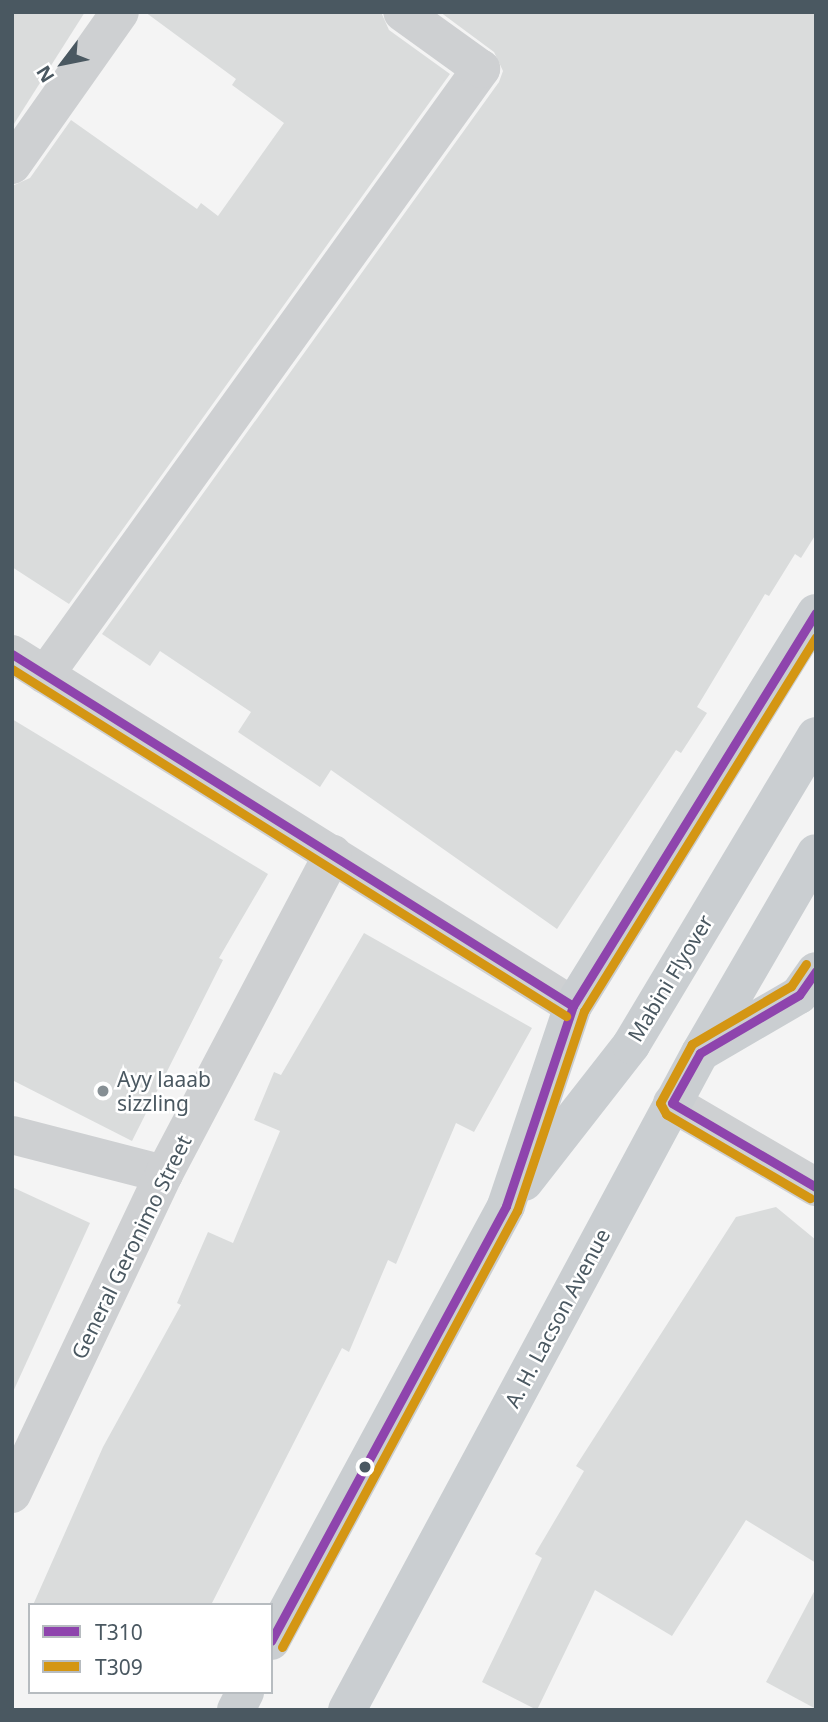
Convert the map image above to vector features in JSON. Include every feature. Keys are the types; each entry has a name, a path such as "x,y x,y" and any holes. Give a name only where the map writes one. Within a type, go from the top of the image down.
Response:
{"main road":[{"path":"273,1637 506,1206 573,1006 816,613"},
{"name":"Mabini Flyover","path":"506,1206 631,1045 816,736"},
{"path":"700,1053 816,853"},
{"path":"700,1053 799,995 816,971"},
{"name":"A. H. Lacson Avenue","path":"347,1710 700,1053"},
{"path":"236,1710 244,1694"}],"street":[{"path":"12,165 120,12"},
{"path":"45,675 318,289 481,69 402,12"},
{"path":"12,654 573,1006"},
{"name":"General Geronimo Street","path":"12,1494 164,1174 333,853"},
{"path":"672,1103 816,1187"},
{"path":"12,1135 164,1174"}],"building":[{"path":"12,12 85,12 12,127"},
{"path":"145,12 381,12 389,30 450,74 69,604 12,567 12,186 30,178 71,120 197,209 201,203 218,216 284,123 232,85 236,79"},
{"path":"440,12 816,12 816,534 801,558 795,554 769,596 765,594 697,707 707,713 681,753 676,750 557,929 331,770 320,787 238,732 251,712 160,651 150,666 102,634 499,82 503,71 494,52"},
{"path":"12,719 268,874 219,958 223,960 132,1141 12,1080"},
{"path":"364,933 532,1028 474,1132 456,1123 396,1264 388,1260 349,1352 342,1348 212,1603 34,1603 103,1447 181,1305 177,1303 208,1232 233,1243 280,1131 254,1120 274,1072 281,1075"},
{"path":"12,1187 90,1223 12,1394"},
{"path":"776,1207 816,1240 816,1563 746,1520 672,1636 595,1590 537,1710 482,1682 542,1558 535,1554 584,1471 576,1466 736,1217"},
{"path":"816,1588 816,1709 766,1682"}],"transit line":[{"name":"T310","path":"273,1637 506,1206 573,1006 816,613"},
{"name":"T309","path":"282,1647 517,1211 584,1011 816,637"},
{"name":"T310","path":"12,654 573,1006"},
{"name":"T309","path":"12,669 566,1016"},
{"name":"T309","path":"806,964 791,986 692,1044 660,1103 666,1114 810,1198"},
{"name":"T310","path":"816,971 799,995 700,1053 672,1103 816,1187"}],"place":[{"name":"Ayy laaab sizzling","path":"103,1091"}]}
